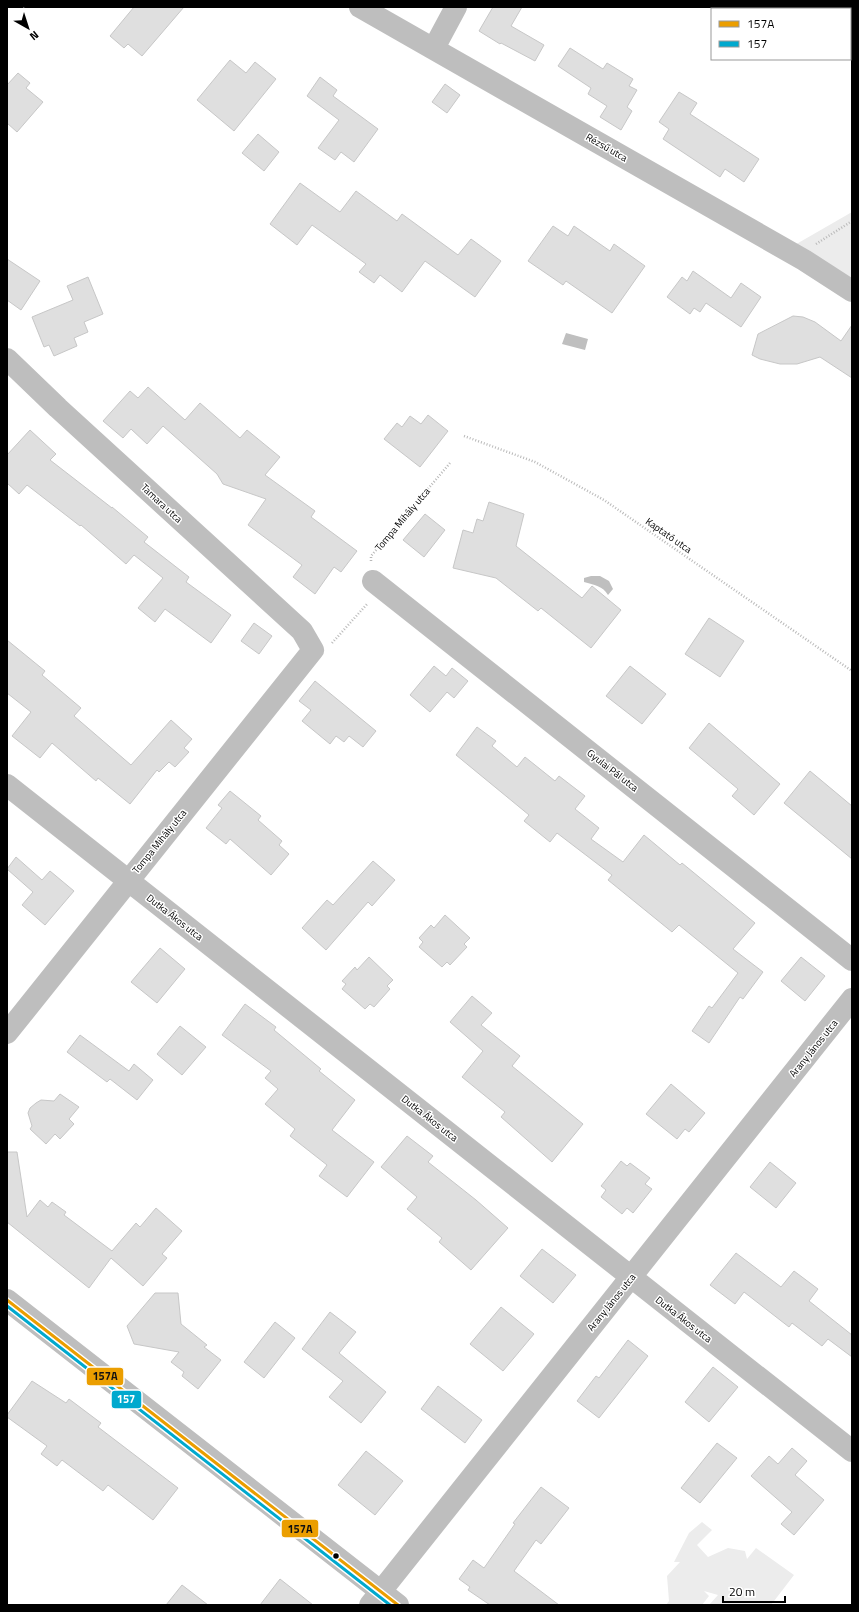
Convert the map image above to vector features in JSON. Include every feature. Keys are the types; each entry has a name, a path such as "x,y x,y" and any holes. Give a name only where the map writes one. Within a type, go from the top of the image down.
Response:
{"street":[{"name":"Rézsű utca","path":"360,7 804,260 852,291"},
{"path":"434,48 456,7"},
{"name":"Tamara utca","path":"7,359 58,408 321,648"},
{"name":"Gyulai Pál utca","path":"371,591 852,960"},
{"name":"Tompa Mihály utca","path":"7,1033 128,880 321,648"},
{"name":"Dutka Ákos utca","path":"7,785 852,1451"},
{"name":"Arany János utca","path":"375,1598 852,999"},
{"path":"7,1300 375,1598 398,1605"}],"path":[{"path":"804,260 812,247 818,242 852,221"},
{"name":"Kaptató utca","path":"464,436 535,462 604,500 852,671"},
{"name":"Tompa Mihály utca","path":"371,591 371,556 450,463"},
{"path":"321,648 371,591"}],"shaded area":[{"path":"852,212 852,291 786,250"},
{"path":"566,333 588,339 585,350 562,344"},
{"path":"600,576 609,581 613,589 608,595 601,588 584,582 584,578"},
{"path":"702,1522 712,1530 697,1545 708,1557 728,1548 745,1551 747,1559 756,1548 794,1575 771,1605 709,1605 718,1595 704,1591 709,1596 702,1605 666,1605 669,1601 667,1576 680,1562 674,1562 689,1533"}],"building":[{"path":"134,7 184,7 142,56 128,44 124,48 110,36"},
{"path":"493,7 522,7 511,26 544,45 535,61 501,43 500,44 479,31"},
{"path":"570,48 603,69 607,63 633,79 629,86 637,90 627,107 632,111 621,130 600,117 607,106 588,94 591,88 558,66"},
{"path":"230,60 246,73 255,62 276,79 234,131 197,100"},
{"path":"18,73 30,83 26,88 43,102 17,132 7,123 7,85"},
{"path":"320,77 337,90 333,96 378,129 354,162 341,152 335,160 318,148 339,120 307,96"},
{"path":"445,84 460,95 447,113 432,102"},
{"path":"679,92 697,103 690,114 759,159 744,182 725,169 720,177 663,139 669,129 659,122"},
{"path":"258,134 279,152 264,171 242,153"},
{"path":"300,183 340,212 356,191 397,221 402,214 458,255 471,239 501,261 475,297 425,261 402,292 380,275 374,283 359,272 366,264 312,225 297,245 270,224"},
{"path":"553,226 568,236 574,226 610,251 614,244 645,266 612,313 566,281 563,285 528,261"},
{"path":"7,259 40,281 21,310 7,300"},
{"path":"693,271 731,298 741,283 761,297 741,327 706,303 700,312 694,308 690,314 667,297 682,277 687,281"},
{"path":"88,277 103,314 84,322 88,332 74,338 77,346 54,356 49,345 44,347 32,317 73,300 67,286"},
{"path":"793,316 803,317 815,322 841,341 852,325 852,378 820,357 797,364 780,364 760,359 752,355 758,334"},
{"path":"148,387 185,420 200,403 240,438 247,430 280,457 265,475 315,511 311,517 357,551 341,572 334,567 315,594 293,577 302,565 248,525 266,499 223,484 217,474 163,426 147,444 131,429 123,438 103,421 130,391 138,398"},
{"path":"428,415 448,431 420,467 384,439 397,423 402,427 410,416 421,424"},
{"path":"30,430 56,454 50,460 112,507 148,537 144,542 189,577 186,582 231,615 211,643 165,609 155,622 138,608 163,578 134,555 126,564 81,525 80,526 27,485 19,494 7,483 7,455"},
{"path":"489,502 524,514 516,546 582,598 592,586 621,610 591,648 541,608 538,611 496,578 453,568 463,530 473,533 477,519 483,521"},
{"path":"425,514 445,530 424,557 403,540"},
{"path":"709,618 744,641 720,677 685,654"},
{"path":"254,623 272,636 259,654 241,641"},
{"path":"7,640 45,671 42,675 81,708 74,716 131,765 171,720 192,739 184,748 189,752 175,767 169,762 159,772 157,770 130,804 98,778 96,781 52,743 40,758 12,736 31,712 7,693"},
{"path":"434,666 446,676 452,668 468,681 454,698 447,692 430,712 410,695"},
{"path":"630,666 666,694 642,724 606,696"},
{"path":"315,681 376,731 363,747 349,736 344,742 336,736 330,744 302,721 311,710 299,701"},
{"path":"709,723 780,784 754,815 732,796 738,789 689,748"},
{"path":"477,727 496,741 492,746 517,767 525,757 555,781 559,776 585,796 575,809 599,828 591,839 623,862 644,835 680,865 682,863 755,923 733,949 763,972 743,999 740,997 709,1043 692,1031 709,1006 712,1008 738,973 679,925 672,932 608,880 612,875 557,833 550,842 524,821 529,815 456,755"},
{"path":"810,771 852,806 852,859 784,803"},
{"path":"230,791 261,816 258,820 282,841 279,845 289,854 271,875 230,839 226,844 206,828 222,808 218,805"},
{"path":"16,857 42,880 50,871 74,891 45,925 22,905 33,892 7,869"},
{"path":"373,861 395,880 372,906 368,902 326,950 302,928 327,900 333,905"},
{"path":"445,915 470,938 464,944 467,947 450,965 447,962 442,967 419,947 423,942 419,938 431,925 434,928"},
{"path":"160,948 185,969 157,1003 131,982"},
{"path":"369,957 393,980 387,986 390,989 374,1007 370,1004 365,1009 342,989 346,984 342,981 355,967 357,970"},
{"path":"801,957 825,976 805,1001 781,981"},
{"path":"472,996 492,1013 481,1025 520,1056 512,1066 583,1124 552,1162 501,1117 505,1112 462,1077 483,1051 450,1022"},
{"path":"245,1004 276,1027 274,1030 321,1069 319,1071 355,1100 332,1130 374,1162 347,1197 319,1176 327,1165 290,1136 295,1129 265,1104 278,1089 265,1078 271,1071 222,1035"},
{"path":"180,1026 206,1047 182,1075 157,1054"},
{"path":"80,1035 129,1071 134,1064 153,1080 137,1100 110,1079 107,1082 67,1052"},
{"path":"671,1084 705,1113 689,1132 685,1129 677,1139 646,1114"},
{"path":"60,1094 79,1107 69,1119 74,1124 60,1139 55,1134 46,1144 30,1129 32,1126 28,1113 30,1108 41,1100 54,1101"},
{"path":"407,1136 433,1156 428,1162 476,1200 508,1228 471,1270 439,1242 442,1238 407,1209 417,1197 381,1167"},
{"path":"7,1152 17,1152 27,1217 40,1200 48,1207 52,1202 66,1212 64,1215 112,1251 136,1223 140,1227 156,1208 182,1231 162,1254 167,1258 143,1286 111,1258 89,1288 7,1222"},
{"path":"621,1161 627,1166 630,1163 650,1178 645,1184 652,1189 633,1213 627,1208 622,1214 601,1197 606,1190 601,1186"},
{"path":"770,1162 796,1183 776,1208 750,1187"},
{"path":"542,1249 576,1275 553,1303 520,1276"},
{"path":"736,1253 781,1287 794,1271 818,1289 809,1301 852,1335 852,1357 828,1339 822,1346 792,1323 789,1327 744,1292 735,1304 710,1285"},
{"path":"155,1293 178,1293 181,1324 207,1345 204,1347 221,1360 198,1389 182,1376 184,1372 171,1362 179,1352 134,1344 127,1326"},
{"path":"501,1307 534,1334 503,1371 470,1344"},
{"path":"330,1312 356,1332 339,1353 386,1392 361,1423 329,1397 343,1381 302,1349"},
{"path":"275,1322 295,1338 264,1378 244,1362"},
{"path":"628,1340 648,1356 599,1418 577,1401 596,1376 599,1378"},
{"path":"713,1367 738,1387 709,1422 685,1402"},
{"path":"32,1381 66,1403 69,1399 101,1423 98,1427 178,1488 153,1520 108,1485 103,1491 62,1460 57,1466 41,1454 47,1446 7,1417"},
{"path":"438,1386 482,1420 465,1443 421,1409"},
{"path":"717,1443 737,1458 700,1503 681,1488"},
{"path":"792,1448 807,1461 795,1475 824,1500 794,1535 781,1524 792,1512 751,1476 769,1456 778,1464"},
{"path":"366,1451 403,1481 375,1515 338,1485"},
{"path":"541,1487 569,1508 541,1544 536,1540 514,1571 559,1605 490,1605 468,1590 470,1587 459,1579 473,1560 484,1568 515,1524 513,1523"},
{"path":"280,1579 313,1605 260,1605"},
{"path":"182,1585 208,1605 166,1605"}],"transit line":[{"name":"157A","path":"7,1300 398,1605"},
{"name":"157","path":"7,1306 390,1605"}]}
